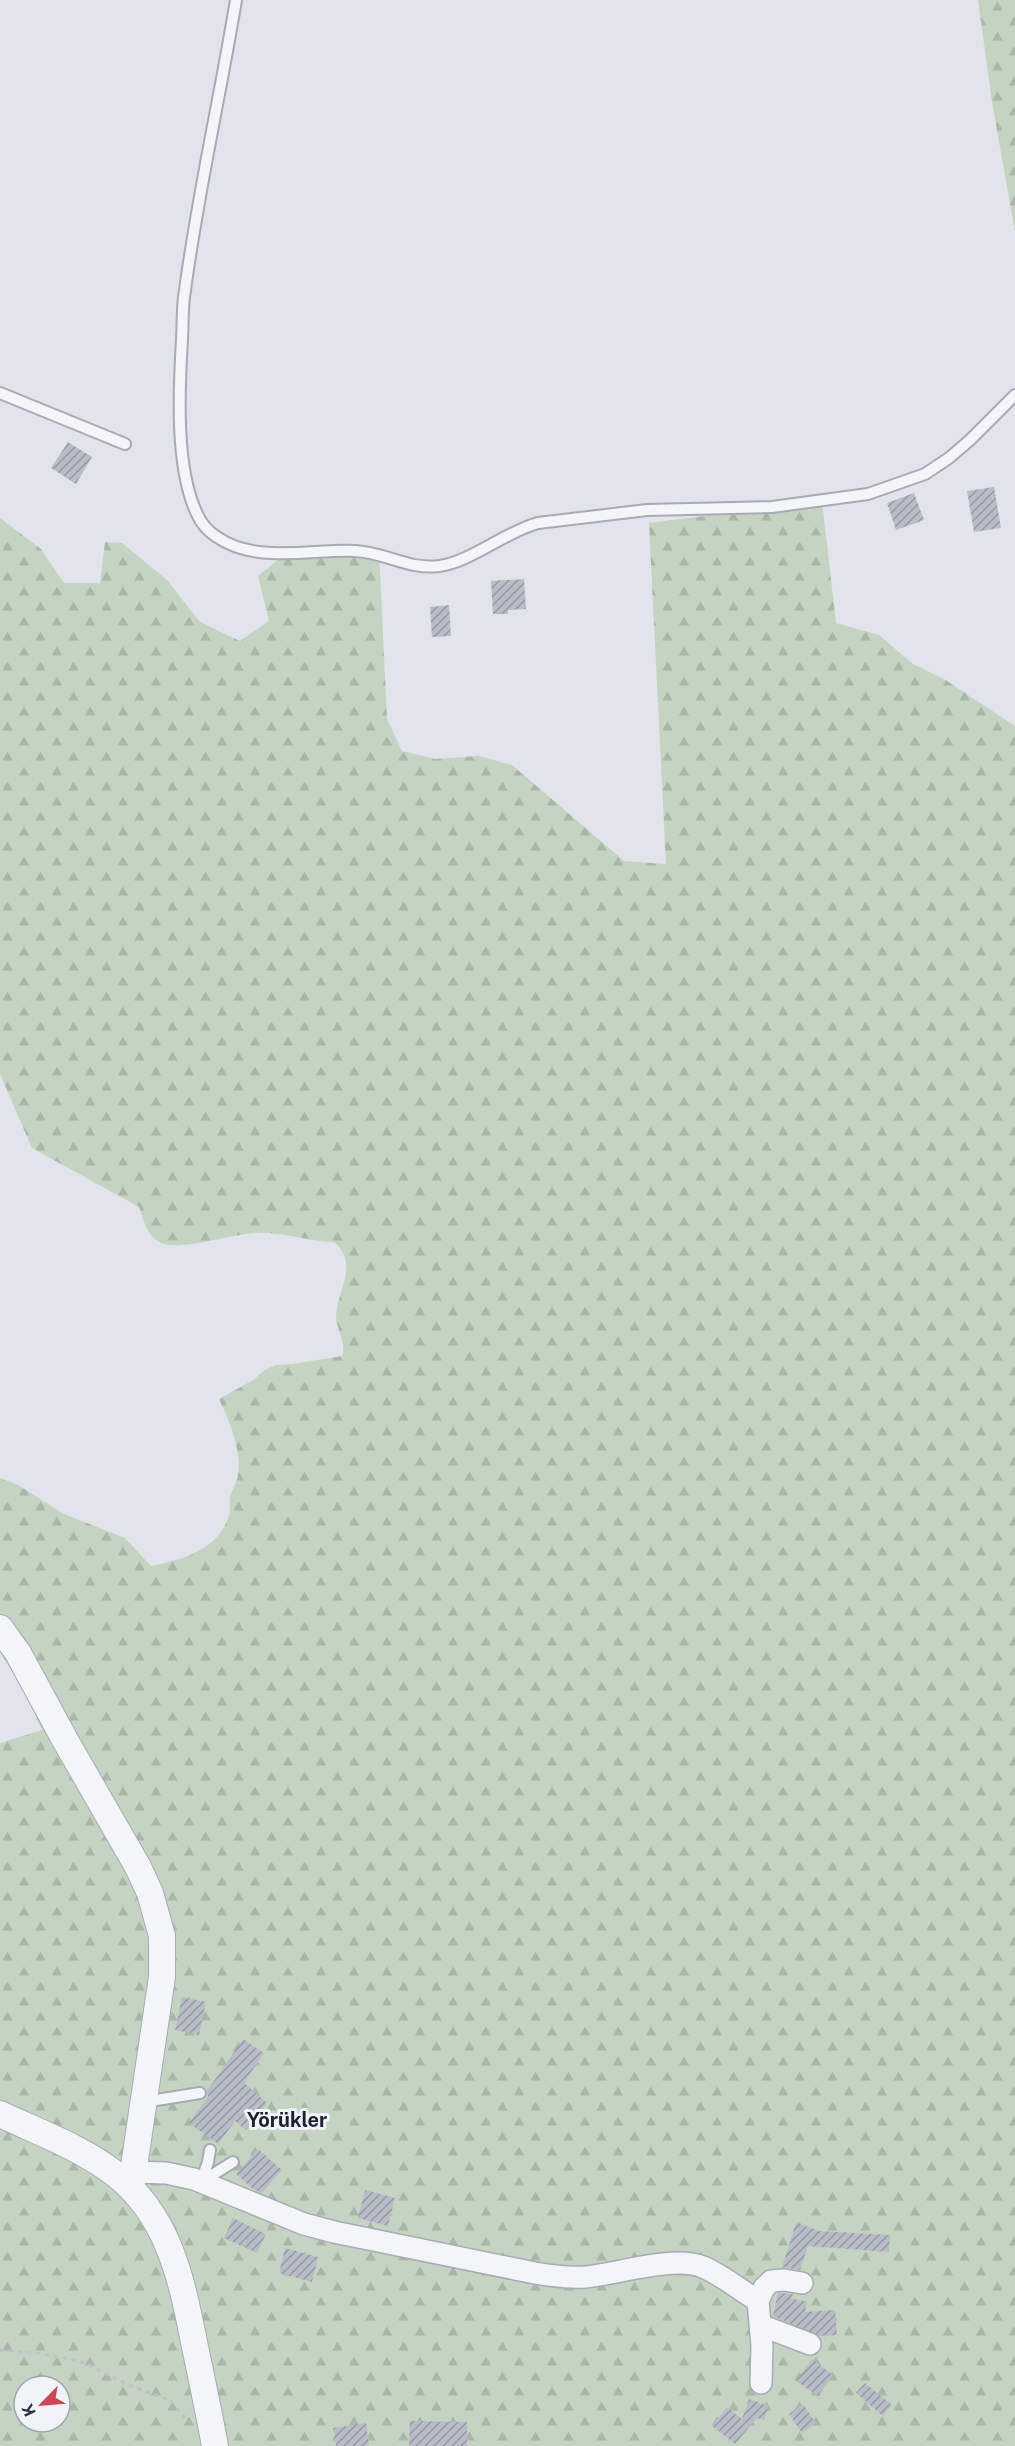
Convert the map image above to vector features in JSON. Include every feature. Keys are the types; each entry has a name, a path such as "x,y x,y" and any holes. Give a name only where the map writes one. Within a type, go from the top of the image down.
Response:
{"street":[{"path":"0,1628 18,1653 138,1867 157,1916 162,1936 162,1977 132,2180"},
{"path":"0,2114 92,2157 132,2180 166,2238 174,2258 185,2294 214,2442"},
{"path":"132,2180 166,2173 201,2182 304,2224 535,2273 562,2277 586,2277 688,2263 703,2267 758,2301"},
{"path":"761,2383 758,2301 764,2288 771,2281 784,2280 802,2283"},
{"path":"760,2325 810,2344"}],"lane":[{"path":"236,0 184,292 180,378 183,464 191,498 197,515 205,527 218,538 233,546 278,553 357,551 376,554 414,566 438,567 454,563 521,528 538,523 647,510 772,507 868,494 925,474 949,458 1015,395"},
{"path":"0,393 125,444"},
{"path":"144,2102 200,2093"},
{"path":"201,2182 210,2150"},
{"path":"201,2182 233,2162"}],"path":[{"path":"0,2350 42,2354 93,2367 124,2383 171,2401 185,2419 214,2442"}],"green space":[{"path":"978,0 1015,0 1015,232 992,102"},
{"path":"822,501 836,623 879,635 913,664 944,679 1015,726 1015,2446 0,2446 0,1743 42,1730 23,1689 0,1652 0,1478 18,1485 64,1514 125,1538 151,1566 187,1556 208,1545 224,1527 230,1513 230,1497 237,1480 239,1466 236,1446 219,1399 276,1365 342,1356 343,1347 336,1316 346,1268 342,1250 334,1242 276,1234 246,1234 184,1245 164,1244 150,1233 139,1207 32,1148 0,1074 0,518 41,549 64,583 100,583 105,542 122,543 167,580 200,622 240,641 269,621 258,576 280,558 379,550 387,719 402,751 435,759 479,756 512,765 624,861 666,864 649,523"}],"building":[{"path":"68,442 92,457 76,484 51,468"},
{"path":"994,487 1001,528 974,532 967,491"},
{"path":"914,493 924,520 896,530 887,503"},
{"path":"524,579 526,609 508,610 508,614 493,614 491,581"},
{"path":"449,605 451,636 432,637 430,607"},
{"path":"182,1997 206,2002 199,2035 175,2030"},
{"path":"243,2039 264,2053 244,2083 267,2103 246,2130 235,2121 218,2144 189,2123 208,2097 207,2091"},
{"path":"258,2149 282,2170 262,2193 253,2189 236,2174"},
{"path":"365,2190 395,2198 388,2226 358,2218"},
{"path":"233,2218 266,2234 257,2253 224,2238"},
{"path":"796,2223 820,2231 890,2235 889,2252 808,2246 800,2270 782,2267"},
{"path":"285,2248 318,2257 312,2282 279,2273"},
{"path":"778,2293 793,2294 791,2298 807,2302 805,2312 835,2310 837,2335 820,2336 773,2316"},
{"path":"812,2359 833,2375 818,2396 796,2381"},
{"path":"865,2383 892,2405 883,2416 856,2393"},
{"path":"749,2399 769,2406 764,2420 757,2418 735,2444 712,2426 727,2407 742,2419"},
{"path":"803,2404 816,2423 802,2433 789,2414"},
{"path":"410,2421 467,2422 467,2446 409,2446"},
{"path":"366,2423 369,2446 336,2446 333,2428"}],"district":[{"name":"Yörükler","path":"287,2120"}]}
